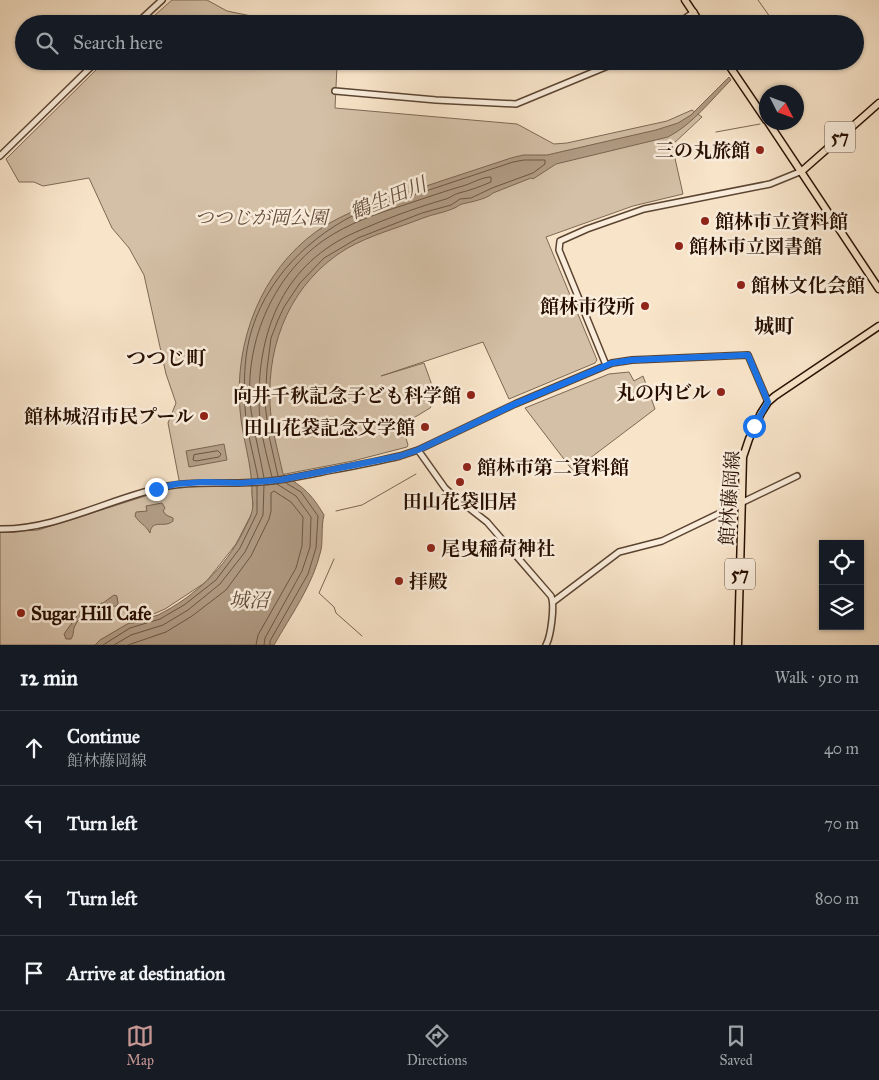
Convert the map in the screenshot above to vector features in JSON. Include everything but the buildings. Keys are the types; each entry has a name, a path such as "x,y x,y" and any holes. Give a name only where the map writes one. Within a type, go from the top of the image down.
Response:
{"main road":[{"path":"686,0 696,15"},
{"path":"732,70 759,109"},
{"name":"57","path":"802,171 879,103"},
{"path":"773,130 879,289"},
{"name":"館林藤岡線","path":"738,645 742,470 746,448 754,426 768,402 812,370 879,326"}],"street":[{"path":"146,15 162,0"},
{"path":"690,15 694,12"},
{"path":"0,156 88,70"},
{"path":"335,92 516,104 598,70"},
{"path":"606,365 559,250 560,241 594,226 644,209 770,184 802,171"},
{"path":"0,528 26,528 50,522 176,484 204,482 241,483 297,477 380,461 418,450 515,404 606,365 632,360 748,355 768,402"},
{"path":"418,450 445,488 487,522 551,596 553,602 551,634 546,645"},
{"path":"553,602 619,552 662,541 797,476"}],"green space":[{"path":"172,0 207,0 227,11 246,15 155,15"},
{"name":"つつじが岡公園","path":"96,70 337,70 335,108 517,124 554,144 567,143 667,121 692,110 702,117 672,145 683,194 633,206 546,237 597,360 595,363 509,399 483,342 381,376 424,363 437,394 430,408 402,425 407,447 353,461 275,476 252,491 253,511 236,544 206,582 165,609 133,623 100,645 0,645 0,532 38,530 180,485 168,423 176,403 166,374 144,275 129,248 112,228 89,178 43,186 34,182 19,182 6,159"},
{"path":"629,372 634,381 643,376 655,409 573,471 525,408 609,374"}],"water":[{"name":"城沼","path":"729,77 731,80 701,111 686,125 668,137 556,164 533,179 531,178 493,193 483,199 462,204 365,240 346,249 327,263 311,278 297,296 278,336 273,358 270,404 283,474 306,491 324,515 321,550 313,575 274,645 95,645 129,623 158,615 184,600 218,569 243,532 251,516 253,504 252,481 240,410 239,384 242,359 247,334 255,310 266,287 280,266 297,247 317,231 351,212 511,158 523,155 547,155 656,130 678,123 691,115"},
{"path":"224,444 227,460 189,467 186,451"},
{"path":"162,503 165,508 163,511 166,515 173,518 173,521 153,526 150,533 135,516 136,512 147,511 146,506"},
{"path":"114,595 117,596 118,604 116,606 104,607 86,614 77,622 71,639 66,639 64,634 84,606 103,603"}],"waterway":[{"path":"758,0 769,15"},
{"path":"716,132 759,124"},
{"path":"336,511 362,505 416,474"},
{"path":"334,559 319,593 334,607 336,613 362,636"}],"place":[{"name":"三の丸旅館","path":"760,150"},
{"name":"館林市立資料館","path":"705,221"},
{"name":"館林市立図書館","path":"679,246"},
{"name":"館林文化会館","path":"741,285"},
{"name":"館林市役所","path":"645,306"},
{"name":"丸の内ビル","path":"721,392"},
{"name":"向井千秋記念子ども科学館","path":"471,395"},
{"name":"館林城沼市民プール","path":"204,416"},
{"name":"田山花袋記念文学館","path":"425,427"},
{"name":"館林市第二資料館","path":"467,467"},
{"name":"田山花袋旧居","path":"460,482"},
{"name":"尾曳稲荷神社","path":"431,548"},
{"name":"拝殿","path":"399,581"},
{"name":"Sugar Hill Cafe","path":"21,613"}],"district":[{"name":"城町","path":"774,326"},
{"name":"つつじ町","path":"166,358"}],"route":[{"path":"156,489 176,484 280,480 400,456 418,450 515,404 606,365 632,360 748,355 768,402 754,426"}],"water label":[{"name":"鶴生田川","path":"388,198"}]}
